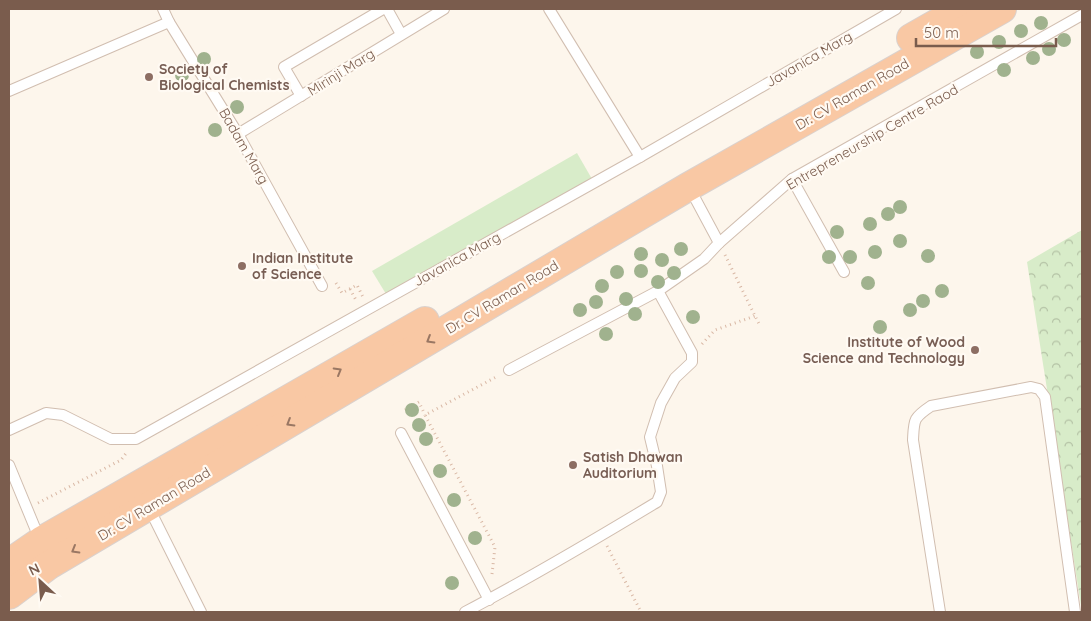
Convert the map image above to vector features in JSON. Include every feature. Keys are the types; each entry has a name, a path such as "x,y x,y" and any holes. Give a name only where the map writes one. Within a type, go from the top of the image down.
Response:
{"highway":[{"name":"Dr. CV Raman Road","path":"9,563 129,484 241,427 617,211 962,9"},
{"name":"Dr. CV Raman Road","path":"9,596 49,565 688,187 1002,9"}],"lane":[{"name":"Badam Marg","path":"163,9 169,22 238,134 322,286"},
{"path":"300,96 284,67 385,9 401,34"},
{"name":"Mirinji Marg","path":"238,134 444,9"},
{"path":"550,9 640,157"},
{"name":"Javanica Marg","path":"9,430 46,413 63,415 111,439 136,439 640,157 896,9"},
{"name":"Entrepreneurship Centre Raod","path":"509,370 658,291 704,259 719,243 792,180 1081,19"},
{"path":"9,91 169,22"},
{"path":"792,180 844,272"},
{"path":"688,187 719,243"},
{"path":"465,612 602,536 657,502 661,492 650,437 661,403 675,378 692,362 692,353 658,291"},
{"path":"940,612 914,440 914,423 920,414 931,406 1031,387 1039,390 1045,397 1075,612"},
{"path":"211,432 226,424 241,427"},
{"path":"401,433 489,600"},
{"path":"9,465 41,541"},
{"path":"148,507 201,612"}],"path":[{"path":"719,243 760,324"},
{"path":"692,353 715,330 755,316"},
{"path":"425,415 509,370"},
{"path":"405,410 419,402 495,547 489,600"},
{"path":"27,509 121,460 136,439"},
{"path":"602,536 641,612"}],"green space":[{"path":"577,153 592,179 386,294 372,271"},
{"path":"1082,230 1082,612 1027,262"}],"place":[{"name":"Society of Biological Chemists","path":"149,77"},
{"name":"Indian Institute of Science","path":"242,266"},
{"name":"Institute of Wood Science and Technology","path":"975,350"},
{"name":"Satish Dhawan Auditorium","path":"573,465"}]}
